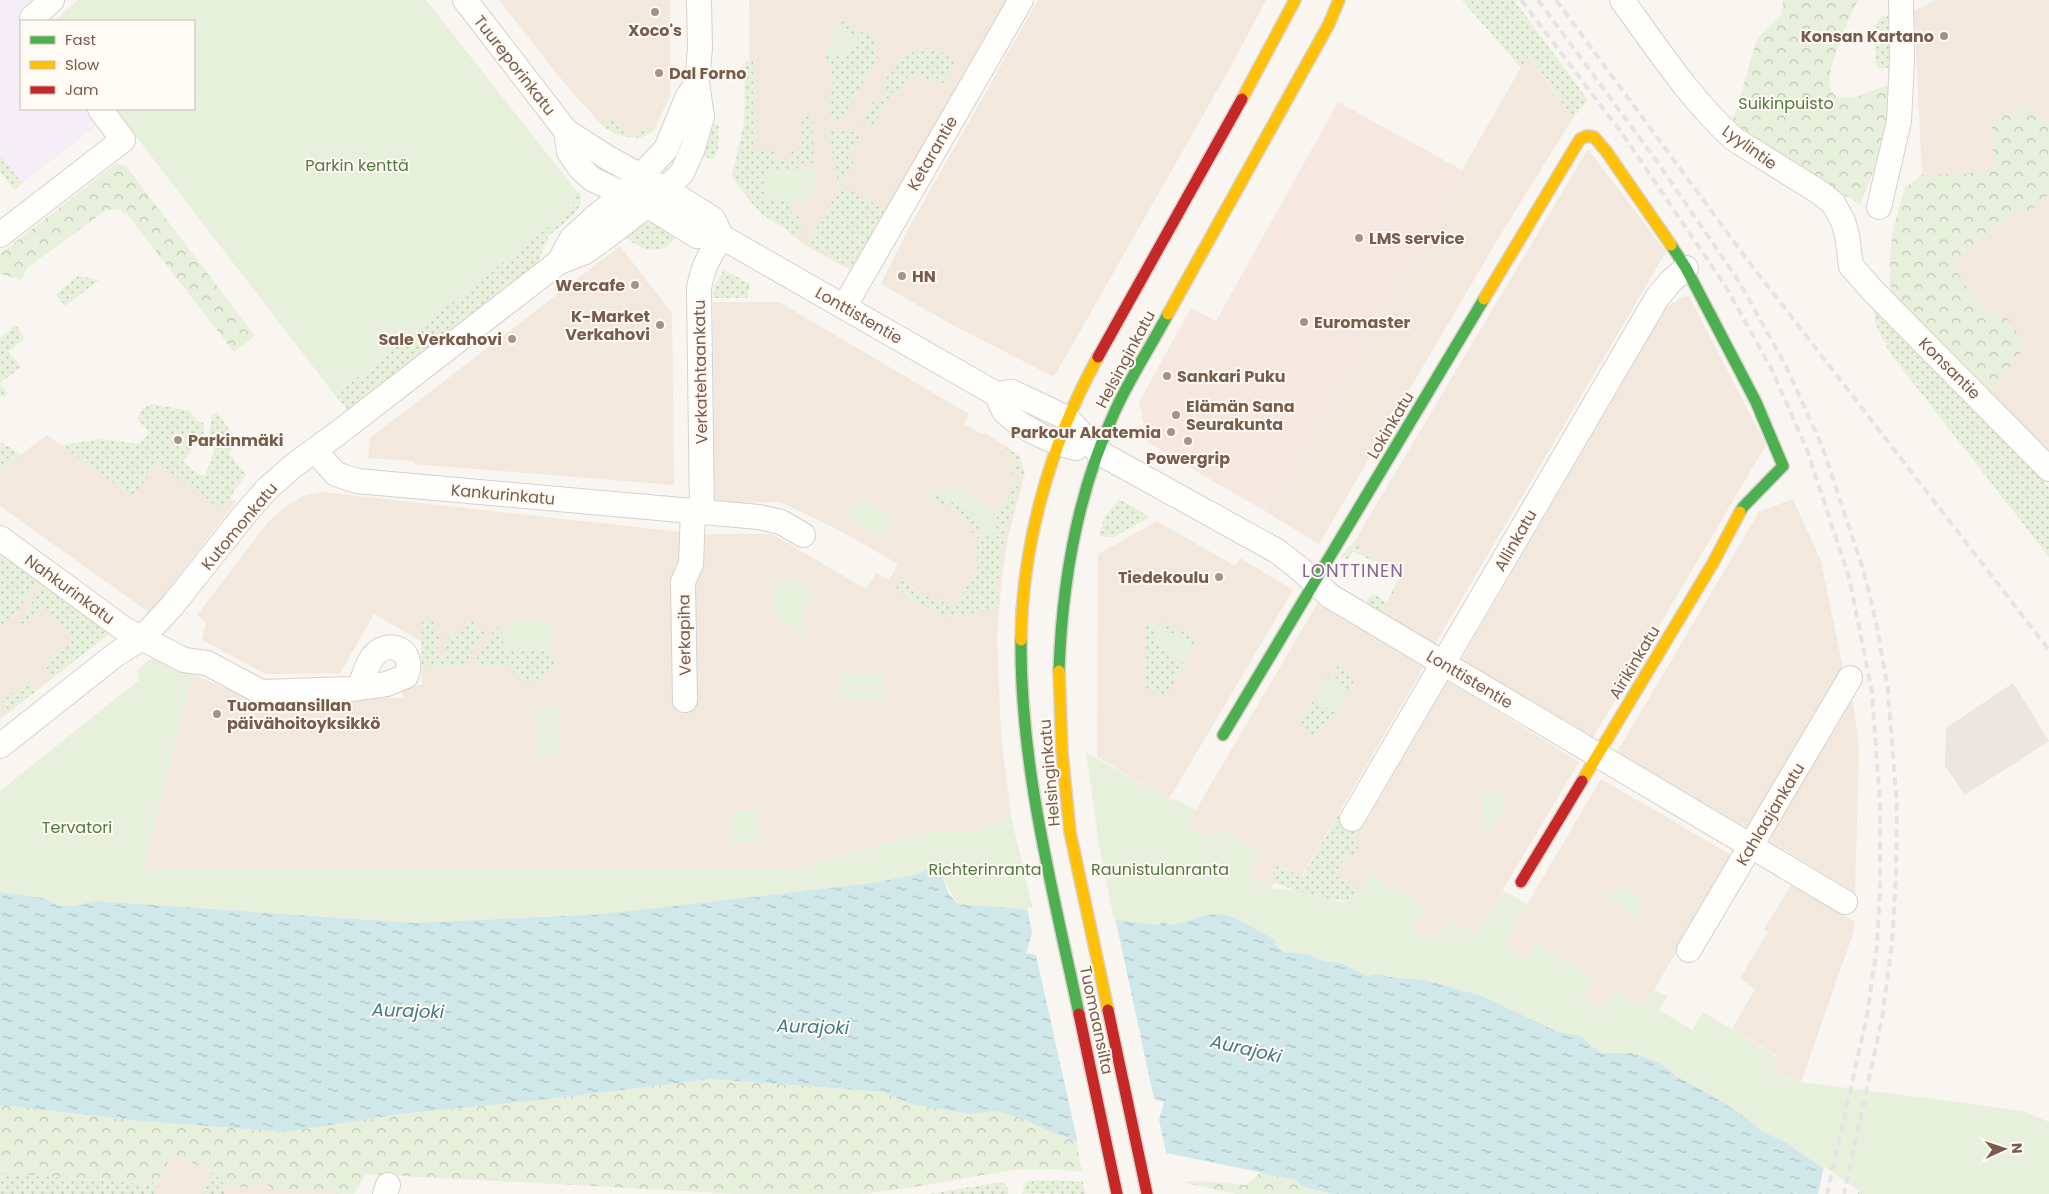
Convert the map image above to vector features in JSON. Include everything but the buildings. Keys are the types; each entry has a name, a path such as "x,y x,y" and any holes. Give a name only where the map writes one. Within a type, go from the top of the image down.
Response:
{"main road":[{"name":"Helsinginkatu","path":"1044,853 1033,792 1023,712 1021,624 1027,571 1035,529 1058,444 1067,418 1085,379 1295,0"},
{"name":"Helsinginkatu","path":"1075,858 1061,748 1058,658 1062,602 1078,515 1098,452 1115,410 1329,24 1339,0"},
{"name":"Lokinkatu","path":"1223,735 1580,138 1594,137 1606,150 1686,268"},
{"name":"Airikinkatu","path":"1521,882 1713,563 1743,507 1783,466 1760,410 1709,308 1686,268"},
{"name":"Tuomaansilta","path":"1044,853 1117,1194"},
{"name":"Tuomaansilta","path":"1075,858 1147,1194"}],"street":[{"path":"33,20 52,0"},
{"name":"Tuureporinkatu","path":"465,0 566,131 608,158 665,189"},
{"path":"665,189 682,173 699,132 702,117 697,83 700,48 699,0"},
{"name":"Ketarantie","path":"844,307 1020,0"},
{"name":"Lyylintie","path":"1622,0 1685,85 1728,134 1833,203 1844,221 1851,266"},
{"path":"1879,207 1899,121 1902,61 1901,0"},
{"path":"641,176 666,149 687,98 697,83"},
{"path":"0,235 123,140 101,110"},
{"name":"Tuureporinkatu","path":"566,131 569,152 580,168 592,179 648,206"},
{"name":"Kutomonkatu","path":"559,262 572,238 623,195 641,176"},
{"name":"Lonttistentie","path":"665,189 713,219 722,237"},
{"name":"Kutomonkatu","path":"0,746 115,656 142,638 172,606 267,489 559,262 586,252 648,206 665,189"},
{"name":"Lonttistentie","path":"648,206 697,236 722,237 996,394 1004,410 1019,422 1058,444 1098,452 1277,551 1330,596 1845,902"},
{"name":"Verkatehtaankatu","path":"698,512 699,289 701,274 707,258 722,237"},
{"name":"Konsantie","path":"1851,266 1872,290 2049,469"},
{"name":"Allinkatu","path":"1352,819 1657,298 1671,281 1686,268"},
{"name":"Lonttistentie","path":"996,394 1012,392 1067,418 1098,452"},
{"name":"Kankurinkatu","path":"315,451 336,474 357,482 773,519 804,535"},
{"name":"Verkapiha","path":"685,700 683,582 691,564 698,512"},
{"name":"Nahkurinkatu","path":"0,538 124,629 184,660 207,663 261,692 360,687"},
{"name":"Kahlaajankatu","path":"1690,950 1850,678"}],"shaded area":[{"path":"0,0 32,0 17,13 22,20 20,20 20,110 90,110 100,123 22,183 0,155"},
{"path":"499,0 670,0 670,96 654,130 641,137 631,138 615,134 603,126 569,89"},
{"path":"749,0 1008,0 852,271 803,244 783,227 769,219 750,185"},
{"path":"1038,0 1266,0 1230,68 1054,377 949,323 881,284 911,224"},
{"path":"1936,0 2049,0 2049,455 1890,284 1892,235 1905,188 1922,175 1914,11"},
{"path":"1528,55 1573,118 1499,237 1319,544 1266,512"},
{"path":"1338,102 1462,170 1266,512 1148,443 1139,402 1191,308 1216,321"},
{"path":"1588,149 1666,252 1434,646 1382,614 1402,575 1351,547"},
{"path":"620,246 672,313 674,485 414,464 414,461 368,458 370,438"},
{"path":"1689,296 1766,445 1592,739 1461,660 1666,308 1682,297"},
{"path":"713,302 779,302 969,414 964,424 982,434 984,432 1020,457 1025,474 1008,537 1002,575 997,635 1001,735 1011,816 979,832 928,831 792,870 144,870 193,674 250,699 403,698 403,686 422,685 421,641 374,614 340,673 266,674 202,640 206,623 197,615 269,521 285,507 303,496 322,492 698,534 772,534 866,589 876,573 889,580 898,564 837,529 780,502 714,503"},
{"path":"47,435 133,496 158,463 236,502 150,613 0,506 0,470"},
{"path":"1793,499 1821,561 1843,669 1749,829 1617,752 1759,512"},
{"path":"1157,521 1235,566 1240,558 1293,590 1169,799 1097,757 1098,554"},
{"path":"0,551 114,630 0,719"},
{"path":"1317,604 1424,667 1301,877 1283,867 1271,888 1249,875 1261,854 1218,828 1212,839 1187,825"},
{"path":"1448,681 1579,762 1476,935 1435,941 1414,928 1426,906 1370,873 1360,889 1335,875"},
{"path":"2013,683 2049,741 1965,795 1945,766 1946,728"},
{"path":"1851,702 1853,702 1859,748 1855,892 1768,840"},
{"path":"1601,779 1733,856 1644,1007 1603,1012 1581,999 1594,977 1537,944 1528,960 1503,945"},
{"path":"1792,884 1854,921 1854,931 1801,1082 1772,1072 1778,1056 1732,1029 1755,989 1740,978 1768,932 1764,929"},
{"path":"171,1154 213,1172 255,1186 257,1184 268,1184 270,1189 354,1194 147,1194 163,1173"}],"green space":[{"name":"Parkin kenttä","path":"78,0 426,0 574,188 572,208 335,395 116,110 195,110 195,20 55,20"},
{"path":"1462,0 1514,0 1588,100 1573,118 1529,55 1521,68"},
{"name":"Suikinpuisto","path":"1783,0 1858,0 1844,30 1831,68 1830,87 1836,97 1854,98 1887,85 1893,94 1877,163 1860,205 1732,124 1757,39 1782,14"},
{"path":"1892,15 1890,68 1880,68 1876,65 1875,48 1883,41 1883,33 1875,26 1882,16"},
{"path":"840,19 879,42 873,52 879,55 842,119 833,119 829,104 833,76 824,56 849,55 858,37 837,26"},
{"path":"837,26 858,37 849,55 824,56"},
{"path":"931,46 956,61 944,83 921,78 910,73 898,95 893,92 872,127 862,121 874,100 881,102 888,90 882,86 901,55 930,48"},
{"path":"745,61 753,61 753,152 759,152 760,149 775,149 776,160 791,161 791,149 802,148 802,116 812,116 813,163 798,164 798,169 765,169 765,201 791,201 792,214 798,214 804,231 798,236 763,215 732,177 744,123"},
{"path":"2019,107 2049,122 2049,194 2025,215 2020,209 1951,264 1982,308 2007,318 2026,344 1991,394 1891,293 1890,255 1894,226 1905,188 1922,175 1963,174 1994,170 1992,120"},
{"path":"116,110 336,394 572,208 574,188 580,194 579,208 574,215 547,237 549,239 535,266 348,411"},
{"path":"615,120 623,127 624,135 636,133 657,125 646,136 632,137 624,136 616,133 603,126 604,121"},
{"path":"715,124 719,125 718,150 714,159 710,159 699,154"},
{"path":"834,128 849,130 860,136 848,157 854,161 838,187 837,172 828,132"},
{"path":"0,155 22,183 14,190 0,171"},
{"path":"117,163 126,166 255,336 234,352 127,214 119,209 106,210 27,268 21,280 0,274 0,254"},
{"path":"765,169 817,169 811,201 765,201"},
{"path":"841,185 886,210 852,268 808,244"},
{"path":"642,223 655,223 678,234 672,242 659,250 637,246 625,235"},
{"path":"724,270 750,284 747,298 713,298 714,286"},
{"path":"78,276 99,280 65,306 56,294"},
{"path":"1872,300 2016,447 2049,488 2049,557 1890,353 1876,325"},
{"path":"16,325 25,339 8,351 21,367 0,383 0,338"},
{"path":"0,383 8,394 3,397 0,395"},
{"path":"152,404 190,411 195,419 204,423 204,432 183,462 199,475 205,476 214,451 213,436 209,434 212,416 217,412 239,443 229,453 246,475 223,511 158,463 133,497 61,445 103,439 139,444 150,432 138,421 139,415 143,408"},
{"path":"0,442 21,454 0,470"},
{"path":"1005,446 1020,457 1024,473 1013,499 1015,501 1011,518 1008,518 1005,530 1007,531 1004,549 1001,549 999,562 1002,562 995,593 998,594 997,612 986,611 945,617 945,615 939,614 896,588 902,578 913,585 912,587 932,599 934,597 954,608 980,563 977,561 979,558 975,556 978,544 977,530 974,533 971,532 974,526 960,518 961,515 941,503 939,506 930,500 935,490 942,494 941,496 976,515 982,534 993,536 998,512 1004,506 1019,476 1010,471 1017,459 1005,450"},
{"path":"958,486 998,512 993,536 982,534 976,515 941,496 945,488"},
{"path":"855,498 863,499 866,503 871,503 871,505 894,517 883,539 849,519"},
{"path":"1119,499 1148,516 1146,519 1114,537 1099,536 1104,518"},
{"path":"1353,543 1360,547 1358,551 1403,575 1382,614 1365,606 1370,596 1375,595 1387,602 1400,575 1353,551 1347,560 1340,557"},
{"path":"0,551 38,577 16,615 0,629"},
{"path":"786,578 814,591 811,601 805,607 802,634 773,617 774,585"},
{"path":"46,582 114,630 53,677 46,668 50,665 46,660 72,640 46,607 21,625 19,622"},
{"path":"425,618 434,620 435,634 440,635 437,647 440,655 446,654 448,635 465,631 469,619 475,620 474,625 478,631 485,632 464,666 422,667 422,620"},
{"path":"514,619 553,622 552,645 548,650 504,649 502,631"},
{"path":"1146,623 1153,624 1155,643 1184,664 1164,699 1144,686"},
{"path":"1161,623 1169,624 1198,640 1194,646 1178,635 1161,629"},
{"path":"1161,623 1161,629 1178,635 1194,646 1184,664 1155,643 1153,624"},
{"path":"496,627 502,631 504,649 548,650 560,662 540,682 523,682 507,666 472,666"},
{"path":"154,656 193,674 144,870 792,870 928,831 979,832 1011,816 1033,910 958,904 942,877 927,869 914,875 873,883 603,914 415,923 95,901 73,906 59,906 43,898 0,892 0,791 139,680 137,670"},
{"path":"1339,665 1353,675 1354,678 1349,690 1327,678 1330,675 1336,678 1340,671 1336,669"},
{"path":"839,674 883,675 882,700 838,699"},
{"path":"1327,678 1349,690 1336,713 1314,700"},
{"path":"29,681 36,691 9,711 2,701"},
{"path":"1314,700 1336,713 1325,727 1311,739 1301,723 1303,716"},
{"path":"535,708 558,708 559,756 535,757"},
{"name":"Raunistulanranta","path":"1086,752 1169,799 1177,800 1196,810 1187,825 1211,839 1218,828 1262,854 1249,875 1271,888 1298,891 1340,902 1354,899 1369,873 1427,906 1414,928 1435,940 1448,919 1476,935 1503,890 1527,904 1504,945 1528,959 1537,943 1594,977 1582,999 1603,1011 1616,990 1644,1006 1654,990 1667,996 1659,1010 1692,1030 1703,1012 1778,1057 1772,1072 1800,1082 2025,1112 2049,1122 2049,1194 1860,1194 1784,1141 1763,1132 1745,1117 1713,1096 1676,1076 1660,1063 1632,1053 1603,1053 1591,1046 1581,1036 1558,1032 1482,996 1426,980 1389,977 1380,974 1367,976 1342,963 1323,961 1308,954 1284,952 1275,945 1275,939 1236,919 1221,914 1208,915 1168,925 1166,922 1162,922 1160,925 1114,920 1099,845"},
{"path":"1489,792 1499,794 1508,799 1491,831 1483,825 1481,796"},
{"path":"760,810 761,842 732,842 731,811"},
{"path":"1339,813 1359,825 1364,821 1366,822 1354,843 1359,846 1354,855 1348,852 1335,875 1360,889 1354,899 1333,900 1322,898 1269,880 1278,865 1301,877"},
{"path":"1625,887 1638,895 1641,909 1638,919 1604,896"},
{"path":"711,1079 883,1092 911,1104 970,1114 996,1111 1027,1120 1039,1127 1076,1141 1082,1172 1059,1169 1012,1170 903,1189 860,1194 739,1194 366,1174 354,1194 269,1189 268,1184 257,1184 254,1188 226,1186 213,1172 171,1154 163,1174 151,1184 0,1173 0,1105 140,1121 286,1132 401,1114 541,1100"},
{"path":"213,1172 226,1186 226,1194 203,1194"},
{"path":"1261,1172 1297,1180 1301,1186 1332,1194 1236,1194 1180,1182 1201,1181 1246,1185"},
{"path":"0,1173 151,1184 163,1174 154,1194 0,1194"},
{"path":"1056,1180 1083,1182 1085,1194 1023,1193 1024,1184 1027,1181"},
{"path":"1000,1182 1005,1184 1008,1194 929,1194"}],"water":[{"name":"Aurajoki","path":"927,869 942,877 949,894 958,904 1033,910 1160,925 1161,922 1166,922 1168,925 1208,915 1221,914 1236,919 1275,939 1275,945 1284,952 1308,954 1323,961 1342,963 1367,976 1380,974 1389,977 1426,980 1482,996 1558,1032 1581,1036 1591,1046 1603,1053 1632,1053 1660,1063 1676,1076 1713,1096 1745,1117 1763,1132 1784,1141 1860,1194 1332,1194 1301,1186 1297,1180 1171,1154 1076,1141 1039,1127 1027,1120 996,1111 970,1114 911,1104 883,1092 711,1079 541,1100 401,1114 286,1132 140,1121 0,1105 0,892 43,898 59,906 73,906 95,901 415,923 603,914 873,883 914,875"}],"pier":[{"path":"1027,907 1115,917 1154,1099 1164,1102 1159,1120 1167,1156 1078,1144 1036,955 1026,953 1032,933"},
{"path":"1824,1166 1859,1191 1858,1194 1818,1194"}],"railway":[{"path":"1521,0 1624,136 1726,287 1772,370 1807,450 1849,577 1872,692 1880,804 1880,888 1877,946 1867,1016 1827,1194"},
{"path":"1538,0 1656,160 1738,280 1785,364 1822,446 1864,572 1877,627 1888,690 1897,807 1896,877 1892,943 1882,1019 1844,1194"},
{"path":"1556,0 1743,254 2049,650"}],"traffic: fast":[{"path":"1671,245 1686,268 1756,402 1783,466 1740,512"},
{"path":"1223,735 1484,299"},
{"path":"1059,671 1068,571 1081,506 1102,442 1115,411 1168,314"},
{"path":"1021,640 1022,687 1032,782 1049,875 1079,1014"}],"traffic: slow":[{"path":"1242,99 1295,0"},
{"path":"1168,314 1329,24 1339,0"},
{"path":"1484,299 1580,139 1587,136 1594,137 1606,151 1671,245"},
{"path":"1021,640 1027,567 1033,530 1042,494 1066,423 1098,357"},
{"path":"1582,781 1713,563 1740,512"},
{"path":"1059,671 1062,752 1070,832 1108,1010"}],"traffic: jam":[{"path":"1098,357 1242,99"},
{"path":"1521,882 1582,781"},
{"path":"1108,1010 1147,1194"},
{"path":"1079,1014 1117,1194"}],"place":[{"name":"Xoco's","path":"655,12"},
{"name":"Konsan Kartano","path":"1944,36"},
{"name":"Dal Forno","path":"659,73"},
{"name":"LMS service","path":"1359,238"},
{"name":"HN","path":"902,276"},
{"name":"Wercafe","path":"635,285"},
{"name":"Euromaster","path":"1304,322"},
{"name":"K-Market Verkahovi","path":"660,325"},
{"name":"Sale Verkahovi","path":"512,339"},
{"name":"Sankari Puku","path":"1167,376"},
{"name":"Elämän Sana Seurakunta","path":"1176,415"},
{"name":"Parkour Akatemia","path":"1171,432"},
{"name":"Parkinmäki","path":"178,440"},
{"name":"Powergrip","path":"1188,441"},
{"name":"Tiedekoulu","path":"1219,577"},
{"name":"Tuomaansillan päivähoitoyksikkö","path":"217,714"}],"district":[{"name":"LONTTINEN","path":"1353,571"}],"park label":[{"name":"Tervatori","path":"77,827"},
{"name":"Richterinranta","path":"985,869"}]}
